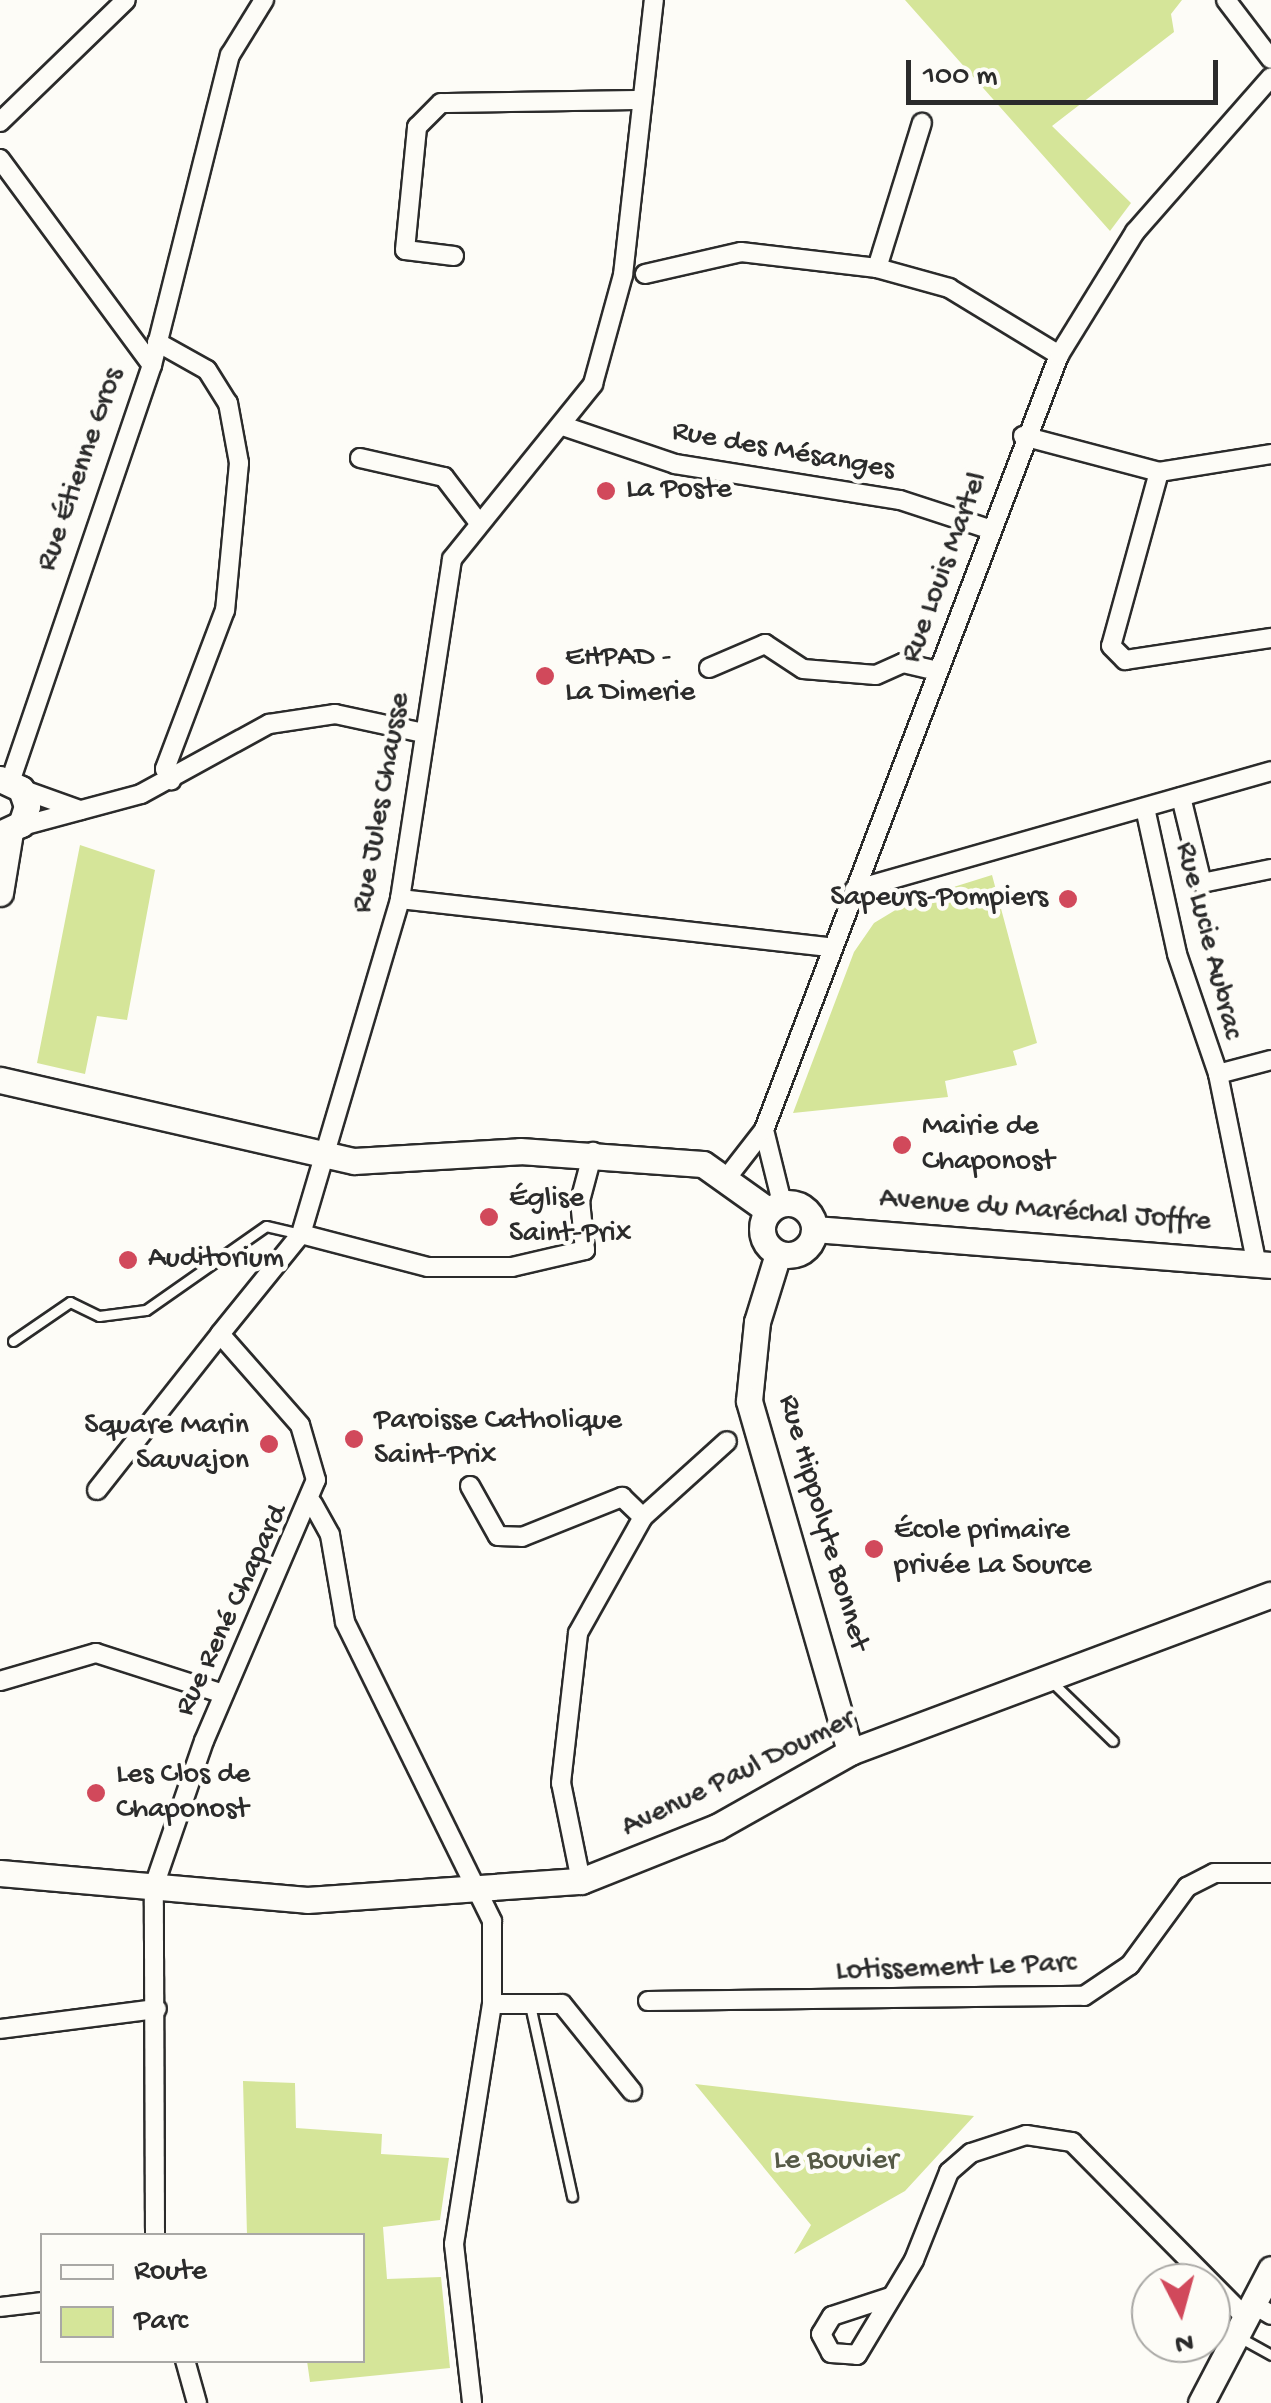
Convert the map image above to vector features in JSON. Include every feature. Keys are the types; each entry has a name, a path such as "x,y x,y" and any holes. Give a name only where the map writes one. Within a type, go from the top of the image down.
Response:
{"main road":[{"path":"1,882 9,831 27,806 10,784"},
{"path":"0,1080 324,1155 403,1162 593,1152 730,1176 776,1207 804,1209 814,1229 802,1251 778,1254 762,1234 776,1207"},
{"name":"Avenue du Maréchal Joffre","path":"814,1229 1264,1263"},
{"name":"Rue Hippolyte Bonnet","path":"778,1254 757,1322 749,1401 850,1752"},
{"name":"Avenue Paul Doumer","path":"0,1873 290,1900 481,1894 581,1881 718,1827 850,1752 1271,1595"},
{"path":"1201,2403 1252,2318 1271,2270"}],"street":[{"path":"0,122 126,0"},
{"path":"152,366 230,55 264,0"},
{"name":"Rue Jules Chausse","path":"301,1234 400,898 452,559 479,522 566,427 593,384 623,276 654,0"},
{"path":"1226,0 1271,59"},
{"name":"Rue Louis Martel","path":"730,1176 764,1130 992,530 1023,436 1059,355 1135,232 1271,78"},
{"path":"454,256 405,250 416,127 441,104 642,100"},
{"path":"878,268 922,122"},
{"name":"Rue Étienne Gros","path":"0,159 152,366 10,784"},
{"path":"646,274 741,252 878,268 949,288 1059,355"},
{"path":"156,342 207,370 228,403 239,463 225,610 165,770 171,780"},
{"name":"Rue des Mésanges","path":"566,427 675,464 900,500 992,530"},
{"path":"1023,436 1159,472 1271,454"},
{"path":"360,458 444,478 479,522"},
{"path":"1159,472 1111,646 1126,660 1271,638"},
{"path":"709,668 766,644 803,668 876,676 904,662 937,671"},
{"path":"9,831 171,780 270,724 335,714 424,734"},
{"path":"854,890 1271,771"},
{"path":"10,784 81,810"},
{"path":"1181,797 1202,883 1271,870"},
{"name":"Rue Lucie Aubrac","path":"1145,808 1188,992 1218,1074 1264,1263"},
{"path":"400,898 831,947"},
{"path":"1218,1074 1271,1060"},
{"path":"764,1130 776,1207"},
{"path":"97,1490 301,1234 402,1263 498,1268 585,1250 580,1200 593,1152"},
{"name":"Rue René Chapard","path":"154,1886 224,1694 312,1504 300,1425 220,1334"},
{"path":"581,1881 561,1784 569,1660 643,1517 727,1441"},
{"path":"470,1486 498,1536 522,1537 622,1497 643,1517"},
{"path":"312,1504 330,1534 345,1622 492,1921 492,2004 454,2244 472,2403"},
{"path":"0,1681 96,1653 224,1694"},
{"name":"Lotissement Le Parc","path":"648,2001 1084,1996 1130,1966 1187,1888 1214,1873 1271,1873"},
{"path":"154,1886 155,2233"},
{"path":"492,2004 562,2004 632,2091"},
{"path":"0,2029 157,2009"},
{"path":"890,2297 950,2172 972,2153 1026,2135 1072,2142 1252,2318"},
{"path":"0,2307 40,2302"},
{"path":"186,2363 192,2402"}],"lane":[{"path":"13,1341 70,1302 99,1316 146,1310 266,1226 301,1234"},
{"path":"1050,1678 1113,1742"},
{"path":"530,2005 572,2196"},
{"path":"1252,2318 1271,2355"}],"green space":[{"path":"905,0 1182,0 1171,14 1174,32 1052,126 1131,203 1110,231"},
{"path":"80,845 155,870 127,1020 97,1016 85,1074 37,1063"},
{"path":"992,875 1037,1043 1013,1051 1017,1065 945,1081 948,1097 793,1113 854,952 874,923 912,900"},
{"path":"243,2081 295,2083 296,2128 382,2134 381,2154 449,2158 440,2220 383,2227 387,2279 441,2277 450,2368 310,2382 307,2363 365,2363 365,2233 247,2233"},
{"name":"Le Bouvier","path":"695,2084 974,2116 905,2191 794,2254 811,2225"}],"place":[{"name":"La Poste","path":"606,491"},
{"name":"EHPAD - La Dimerie","path":"545,676"},
{"name":"Sapeurs-Pompiers","path":"1068,899"},
{"name":"Mairie de Chaponost","path":"902,1145"},
{"name":"Église Saint-Prix","path":"489,1217"},
{"name":"Auditorium","path":"128,1260"},
{"name":"Paroisse Catholique Saint-Prix","path":"354,1439"},
{"name":"Square Marin Sauvajon","path":"269,1444"},
{"name":"École primaire privée La Source","path":"874,1549"},
{"name":"Les Clos de Chaponost","path":"96,1793"}]}
